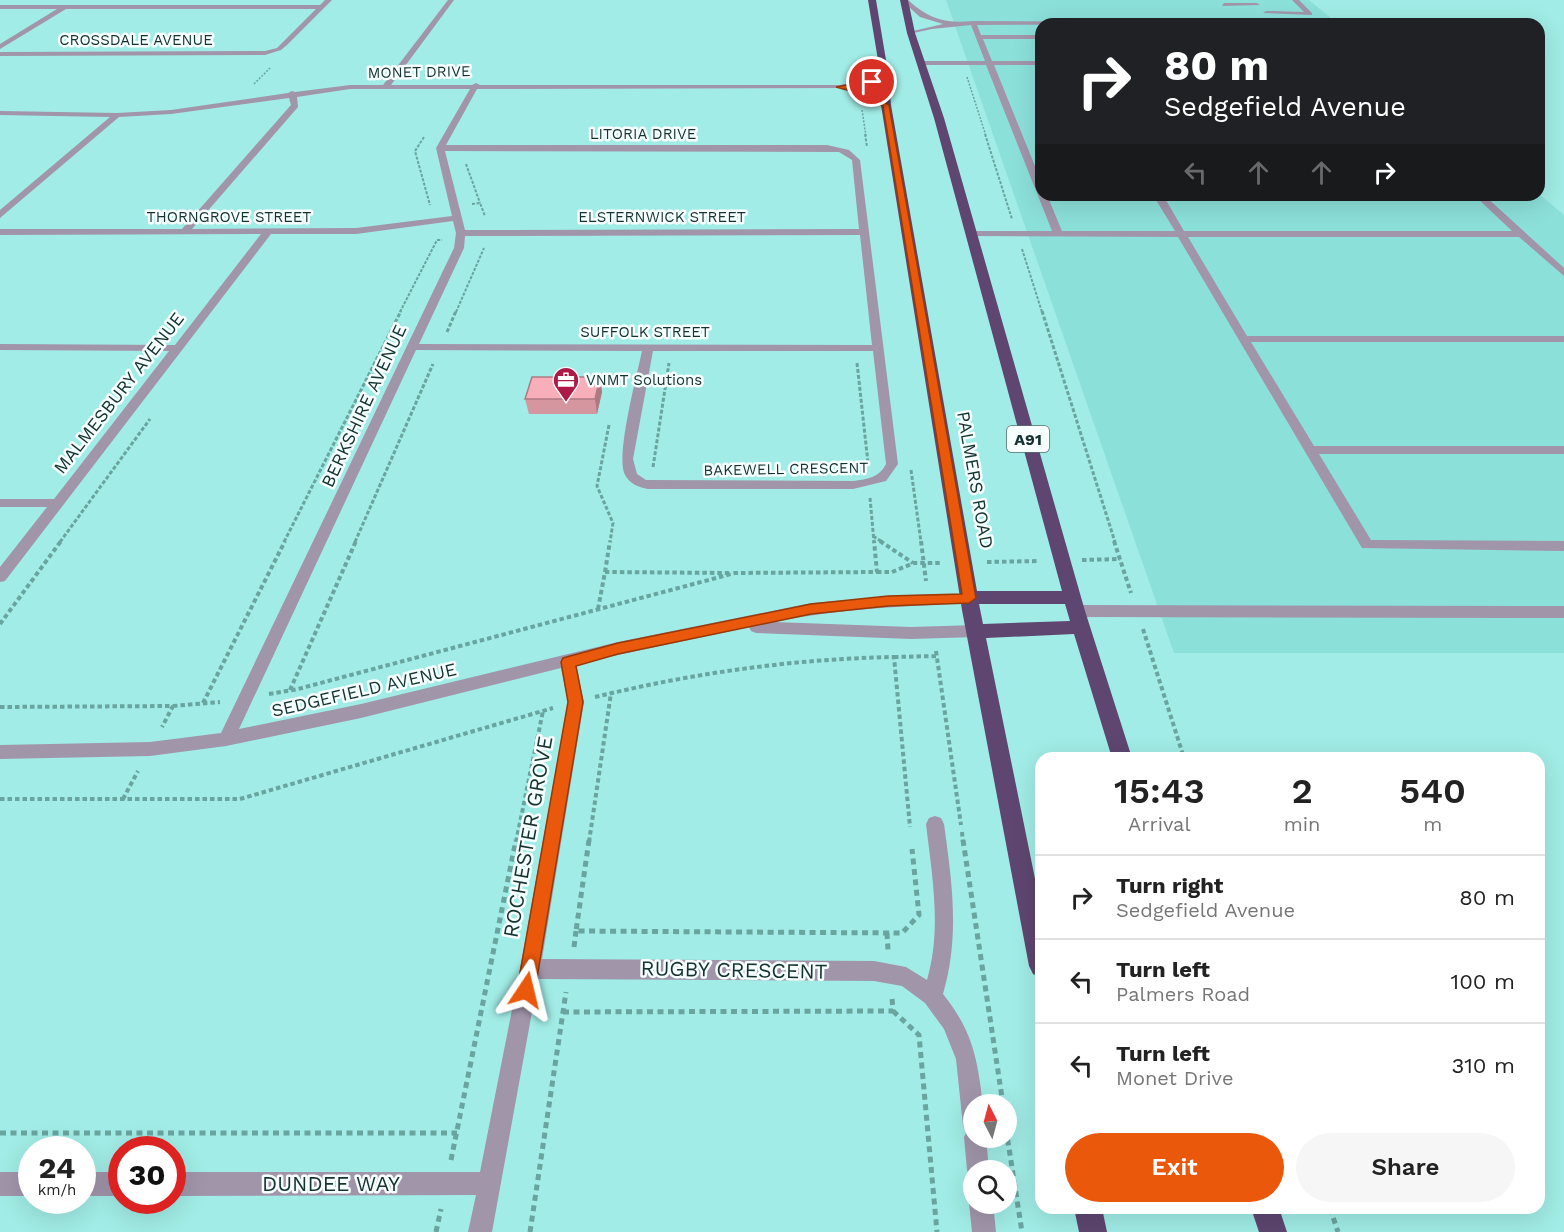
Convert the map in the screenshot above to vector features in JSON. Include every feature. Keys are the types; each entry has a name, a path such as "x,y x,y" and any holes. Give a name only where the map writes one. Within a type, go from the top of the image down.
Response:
{"highway":[{"name":"PALMERS ROAD","path":"872,0 884,72 886,105 969,598 1035,935"},
{"name":"A91","path":"904,0 911,33 922,63 971,234 1076,612 1120,752"},
{"path":"969,598 1076,612"},
{"path":"976,631 1076,612"},
{"path":"1089,1214 1093,1232"},
{"path":"1267,1214 1273,1232"}],"street":[{"path":"16,7 28,0"},
{"path":"0,7 322,7 329,0"},
{"path":"386,86 451,0"},
{"path":"904,0 922,16 941,22 962,24"},
{"path":"1266,13 1310,14 1295,0"},
{"path":"1224,5 1257,5"},
{"path":"0,47 65,7"},
{"name":"CROSSDALE AVENUE","path":"0,54 257,54 272,52 285,44 322,7"},
{"path":"973,23 1035,177"},
{"path":"911,33 931,27 973,23 1035,23"},
{"path":"979,37 1035,37"},
{"path":"922,63 1035,63"},
{"name":"MONET DRIVE","path":"0,113 117,115 208,107 292,93 350,87 476,85 840,87 872,82 882,77 884,72"},
{"path":"461,233 440,148 476,85"},
{"name":"MONET DRIVE","path":"840,87 867,93 886,105"},
{"path":"184,232 295,105 292,93"},
{"path":"0,215 117,115"},
{"name":"LITORIA DRIVE","path":"440,148 827,148 847,151"},
{"name":"BAKEWELL CRESCENT","path":"648,347 627,459 627,470 633,480 648,485 842,485 882,480 889,473 892,464 856,160 847,151"},
{"path":"1045,201 1058,234"},
{"path":"1161,201 1367,545 1564,546"},
{"path":"1485,201 1564,273"},
{"name":"THORNGROVE STREET","path":"0,232 356,231 457,218"},
{"name":"MALMESBURY AVENUE","path":"0,578 268,232"},
{"name":"ELSTERNWICK STREET","path":"461,233 863,232"},
{"name":"BERKSHIRE AVENUE","path":"226,739 459,248 461,233"},
{"path":"971,234 1521,234"},
{"path":"1244,339 1564,339"},
{"path":"0,347 177,348"},
{"name":"SUFFOLK STREET","path":"412,347 878,348"},
{"path":"1310,450 1564,450"},
{"path":"0,503 58,503"},
{"name":"SEDGEFIELD AVENUE","path":"0,752 150,749 226,739 361,711 618,648 822,608 910,600 969,598"},
{"path":"1076,612 1564,612"},
{"name":"SEDGEFIELD AVENUE","path":"732,627 911,633 976,631"},
{"name":"ROCHESTER GROVE","path":"480,1232 530,969 576,702 568,662"},
{"path":"932,996 942,968 947,925 936,824"},
{"name":"RUGBY CRESCENT","path":"530,969 874,971 906,977 932,996 952,1022 967,1059 971,1094"},
{"name":"DUNDEE WAY","path":"186,1184 490,1183"},
{"path":"0,1184 18,1184"},
{"path":"982,1214 984,1232"}],"path":[{"path":"962,63 1182,752"},
{"path":"250,87 273,65"},
{"path":"856,348 870,483 876,572"},
{"path":"290,690 435,359"},
{"path":"0,624 155,413"},
{"path":"873,536 914,563"},
{"path":"598,609 605,572 892,572 914,563 1120,559"},
{"path":"0,707 173,706 246,699 290,690 735,573"},
{"path":"0,799 240,799 576,702 702,673 774,662 937,656"},
{"path":"894,657 911,833"},
{"path":"530,1232 611,693"},
{"path":"123,799 173,706"},
{"path":"436,1232 543,711"},
{"path":"955,785 1001,1094"},
{"path":"576,932 902,933 919,915 912,845"},
{"path":"887,933 893,1011 919,1035 937,1232"},
{"path":"563,1012 893,1011"},
{"path":"0,1133 457,1133"},
{"path":"1009,1148 1022,1232"},
{"path":"1332,1214 1338,1232"}],"shaded area":[{"path":"946,0 1309,0 1331,18 1035,18 1035,201 1545,201 1545,199 1564,215 1564,653 1174,653"}],"building":[{"path":"532,377 600,377 595,399 525,399"}],"place":[{"name":"VNMT Solutions","path":"566,403"}],"route":[{"path":"526,990 576,702 568,662 618,648 732,627 811,609 888,601 969,598 886,105 867,93 840,87 872,82"}]}
